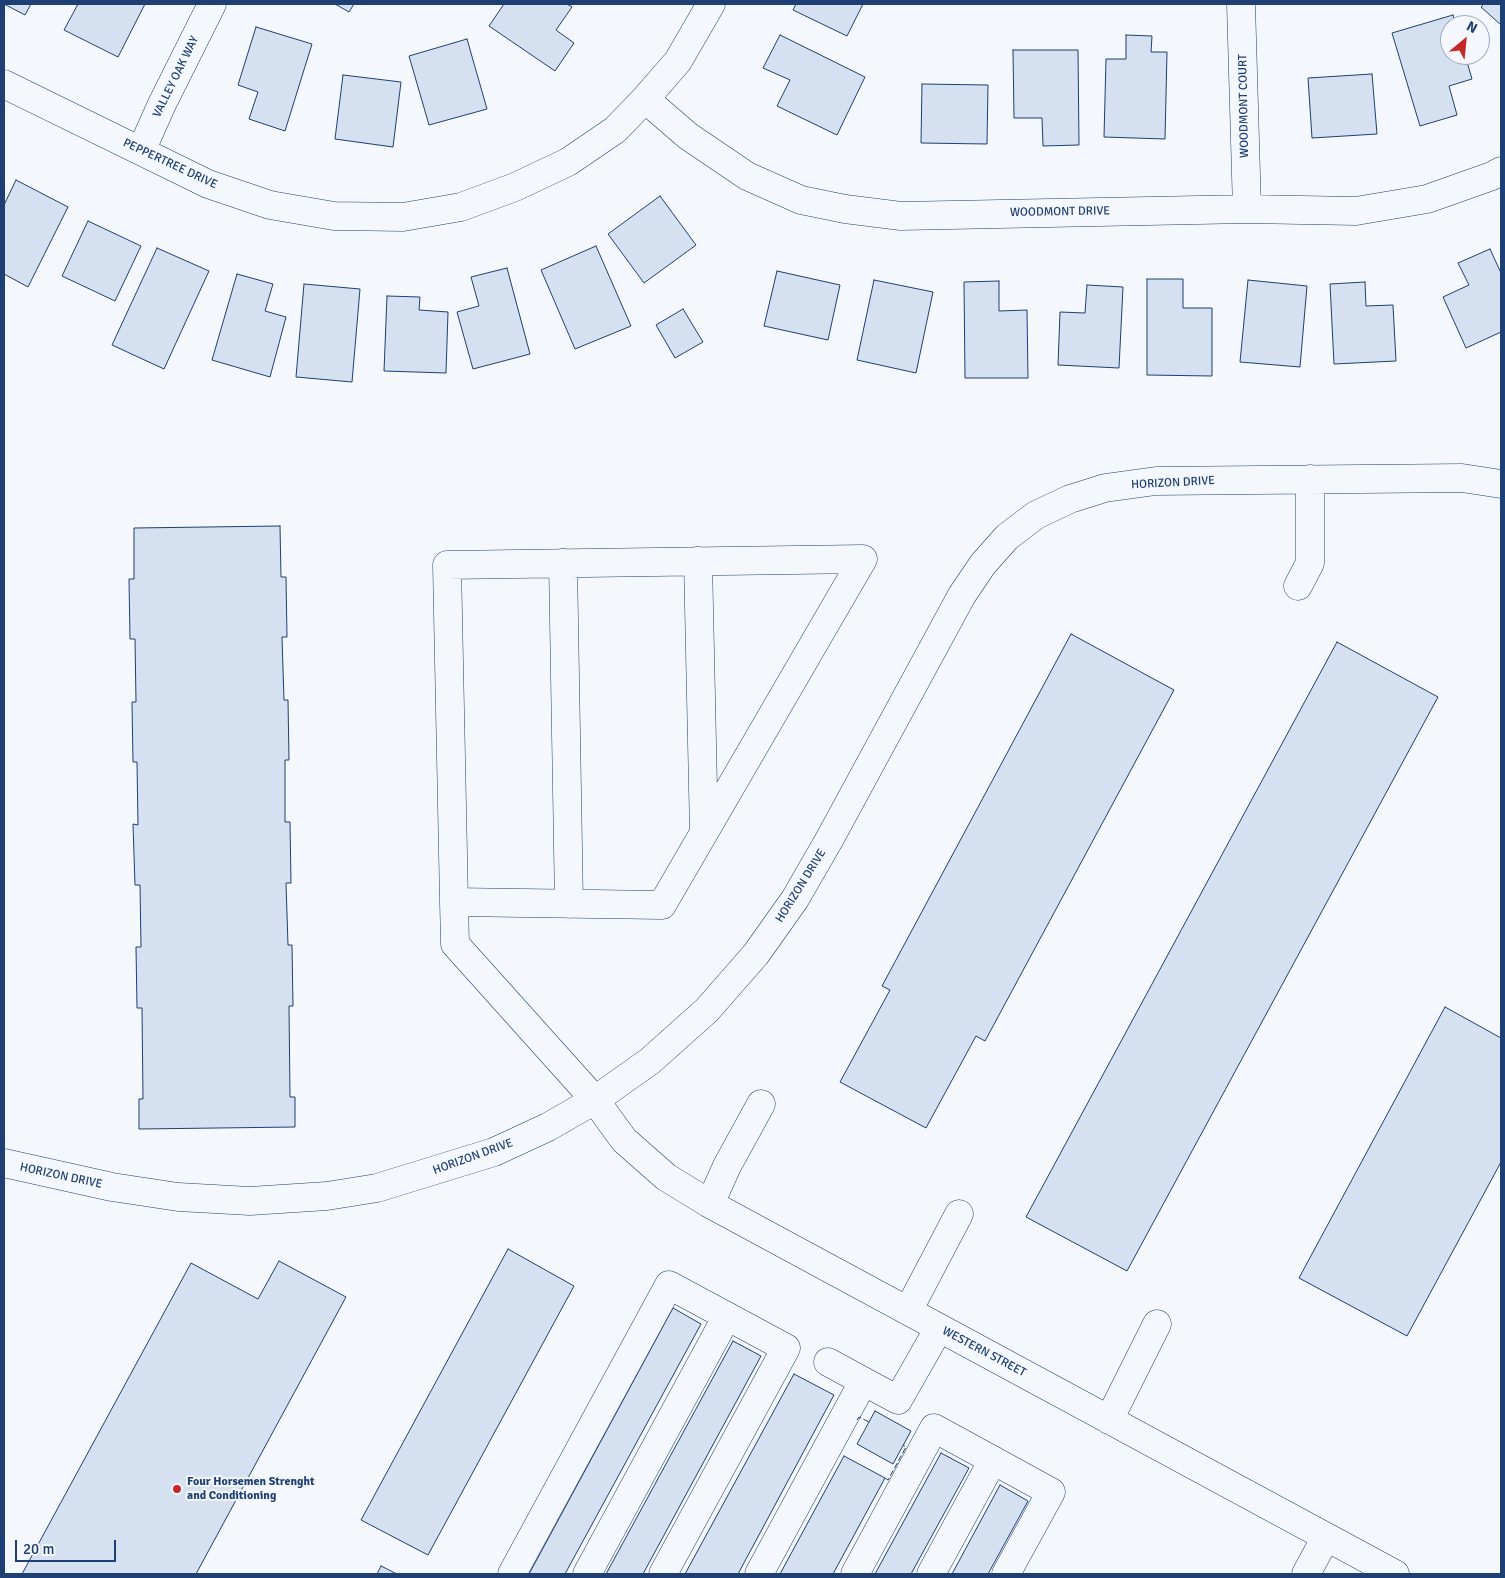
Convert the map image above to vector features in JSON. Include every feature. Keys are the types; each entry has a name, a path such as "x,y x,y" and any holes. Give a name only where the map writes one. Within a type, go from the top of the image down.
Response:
{"street":[{"name":"VALLEY OAK WAY","path":"141,150 212,4"},
{"name":"PEPPERTREE DRIVE","path":"4,84 208,184 270,205 334,216 403,217 461,207 515,187 568,162 615,130 678,61 711,4"},
{"name":"WOODMONT COURT","path":"1242,4 1247,209"},
{"name":"WOODMONT DRIVE","path":"645,99 688,136 747,176 801,200 845,209 901,216 1247,209 1356,211 1427,199 1501,171"},
{"name":"HORIZON DRIVE","path":"4,1163 112,1187 178,1197 250,1201 327,1196 391,1184 494,1152 548,1127 595,1100 650,1061 708,1010 756,954 795,899 962,595 983,564 1007,537 1036,515 1070,499 1105,488 1156,481 1462,478 1501,484"},
{"path":"1298,586 1310,563 1310,479"},
{"path":"454,902 569,904 662,905 862,559 563,563 569,904"},
{"path":"698,561 704,833"},
{"name":"WESTERN STREET","path":"563,563 447,565 455,944 595,1100 624,1140 666,1177 710,1204 1395,1574"},
{"path":"710,1204 727,1166 761,1104"},
{"path":"908,1311 959,1214"},
{"path":"512,1574 669,1285 786,1348 663,1574"},
{"path":"587,1574 726,1316"},
{"path":"1109,1420 1157,1324"},
{"path":"828,1362 898,1400 939,1328"},
{"path":"759,1574 863,1382"},
{"path":"854,1574 934,1428 1051,1492 1006,1574"},
{"path":"931,1574 993,1460"},
{"path":"1306,1574 1326,1537"}],"building":[{"path":"4,4 31,4 25,15"},
{"path":"78,4 145,4 118,57 64,30"},
{"path":"335,4 354,4 349,12"},
{"path":"504,4 567,4 572,7 556,30 574,43 555,71 489,26"},
{"path":"796,4 863,4 847,36 793,10"},
{"path":"1484,4 1501,4 1501,25 1490,15 1481,7"},
{"path":"1440,19 1440,65 1468,65 1472,79 1449,86 1457,115 1420,126 1392,33"},
{"path":"256,27 312,44 285,131 249,119 258,92 238,85"},
{"path":"780,35 865,77 837,135 777,106 790,80 763,68"},
{"path":"1126,35 1152,36 1151,52 1167,52 1165,139 1104,137 1106,59 1126,59"},
{"path":"467,39 487,109 429,125 409,56"},
{"path":"1013,50 1078,50 1079,145 1043,146 1042,118 1014,118"},
{"path":"1372,74 1377,134 1312,138 1308,78"},
{"path":"343,75 401,82 393,147 335,139"},
{"path":"922,84 988,85 987,144 921,143"},
{"path":"16,180 68,207 28,287 4,274 4,205"},
{"path":"660,196 696,245 644,283 608,234"},
{"path":"88,221 141,246 115,301 62,276"},
{"path":"596,246 631,326 575,349 541,270"},
{"path":"157,248 209,271 164,369 112,345"},
{"path":"1490,249 1501,273 1501,332 1466,348 1443,297 1469,285 1458,263"},
{"path":"507,268 530,354 473,369 457,312 479,306 471,277"},
{"path":"777,271 840,285 828,340 764,326"},
{"path":"237,274 273,284 265,311 286,317 270,377 212,360"},
{"path":"1147,279 1183,279 1183,308 1212,308 1212,376 1147,375"},
{"path":"874,280 933,292 916,373 857,360"},
{"path":"1248,280 1307,286 1300,367 1240,362"},
{"path":"999,281 999,311 1027,310 1028,378 965,378 964,282"},
{"path":"1365,282 1366,306 1393,305 1396,361 1334,364 1330,284"},
{"path":"304,284 360,289 352,382 296,377"},
{"path":"1087,285 1123,287 1119,368 1058,365 1060,312 1085,313"},
{"path":"387,296 420,297 419,310 448,312 446,373 384,371"},
{"path":"683,309 703,342 675,358 656,325"},
{"path":"280,526 281,577 286,577 287,637 282,637 284,700 288,700 289,760 285,760 285,822 290,822 291,883 286,883 288,945 292,945 293,1006 289,1006 290,1097 295,1097 295,1127 139,1129 139,1099 143,1099 142,1008 137,1008 136,947 141,947 140,885 135,885 133,824 138,825 137,762 133,762 132,702 136,702 135,639 130,639 129,579 134,579 134,528"},
{"path":"1071,634 1174,690 985,1041 976,1036 926,1128 840,1082 890,990 882,986"},
{"path":"1337,642 1438,697 1127,1271 1026,1217"},
{"path":"1445,1007 1501,1038 1501,1162 1407,1336 1299,1278"},
{"path":"508,1249 574,1286 428,1555 361,1520"},
{"path":"279,1261 346,1297 196,1574 22,1574 191,1263 258,1299"},
{"path":"673,1308 701,1324 565,1574 529,1574"},
{"path":"733,1341 761,1356 643,1574 606,1574"},
{"path":"794,1374 834,1395 738,1574 685,1574"},
{"path":"875,1411 911,1431 893,1464 857,1444"},
{"path":"941,1453 969,1468 911,1574 875,1574"},
{"path":"844,1456 885,1478 833,1574 780,1574"},
{"path":"1000,1485 1028,1501 988,1574 952,1574"},
{"path":"381,1566 397,1574 377,1574"}],"fence":[{"path":"857,1420 859,1417 869,1422"},
{"path":"885,1478 888,1480 906,1447 903,1445"}],"place":[{"name":"Four Horsemen Strenght and Conditioning","path":"177,1489"}]}
